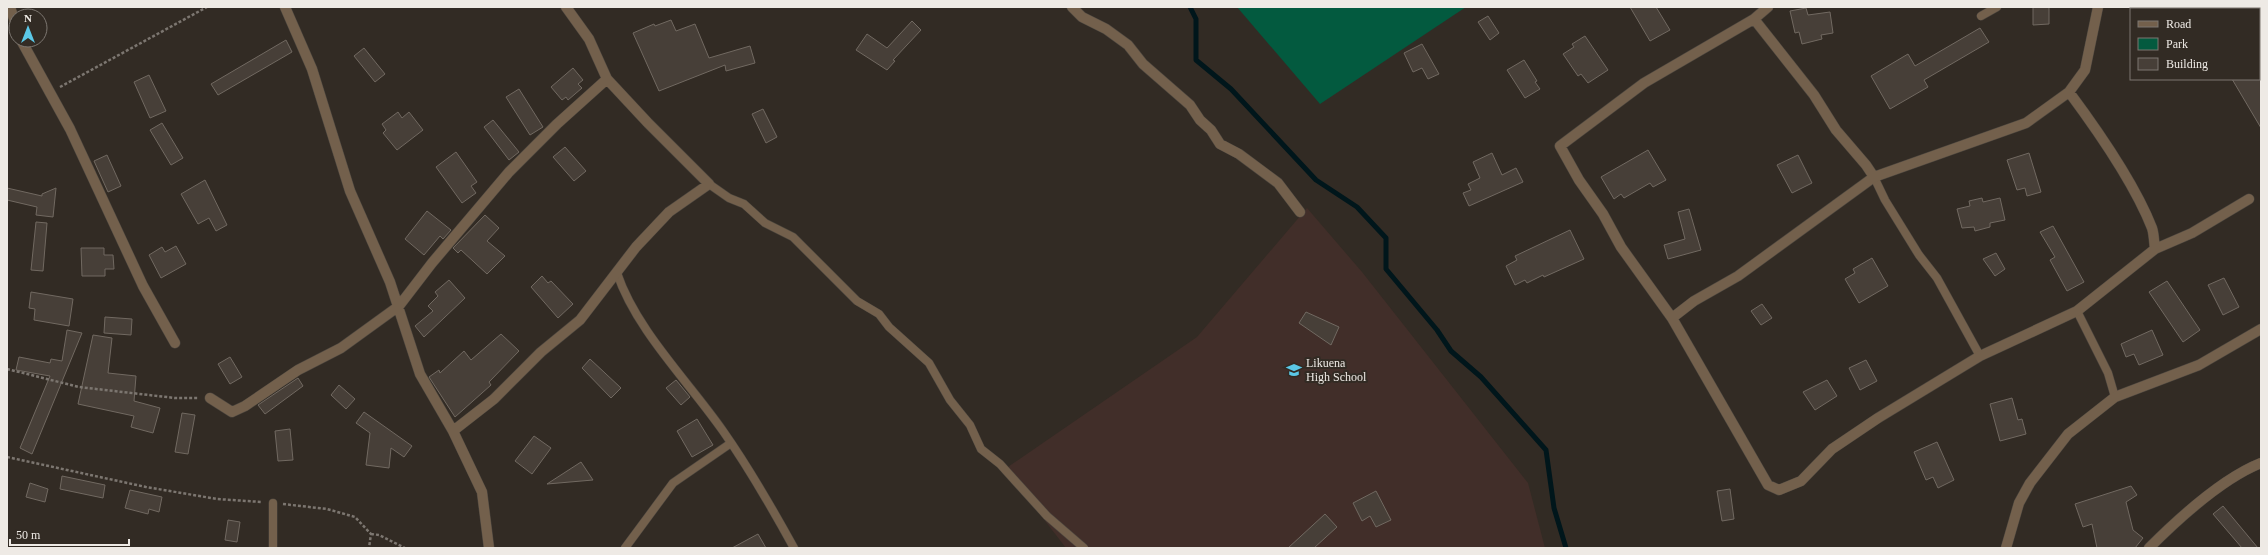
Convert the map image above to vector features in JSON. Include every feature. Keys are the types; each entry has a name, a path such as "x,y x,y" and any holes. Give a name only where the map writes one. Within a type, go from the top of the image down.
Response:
{"street":[{"path":"284,7 312,69 350,191 399,306 408,342 420,374 452,431 482,492 489,548"},
{"path":"452,431 494,399 541,352 580,320 636,247 668,212 709,184 648,123 607,79 589,39 566,7"},
{"path":"1072,7 1082,17 1106,28 1128,45 1143,64 1190,105 1220,144 1239,154 1278,183 1300,212"},
{"path":"1768,7 1754,18 1644,83 1560,146 1579,180 1603,214 1621,247 1672,318 1768,485 1779,490 1801,481 1832,449 1980,356 2076,311 2156,249 2192,233 2249,199"},
{"path":"1672,318 1694,301 1738,276 1874,177 2026,123 2069,92 2084,70 2098,7"},
{"path":"1754,18 1814,95 1836,130 1866,165 1874,177"},
{"path":"26,48 51,92 143,286 175,343"},
{"path":"210,398 232,412 245,406 298,370 341,348 399,306 432,263 510,172 556,124 607,79"},
{"path":"2069,92 2092,123 2124,174 2152,228 2156,249"},
{"path":"2006,548 2019,503 2030,483 2068,434 2115,397 2199,365 2261,329"},
{"path":"2149,548 2171,526 2210,494 2249,468 2261,463"}],"lane":[{"path":"1981,16 1997,7"},
{"path":"1874,177 1885,200 1919,255 1937,278 1980,356"},
{"path":"709,184 729,198 744,204 765,223 793,238 857,301 880,314 889,327 929,363 950,400 970,425 981,449 1000,464 1047,516 1084,548"},
{"path":"617,273 623,292 646,328 730,443 794,548"},
{"path":"2076,311 2108,374 2115,397"},
{"path":"625,548 673,483 730,443"},
{"path":"273,503 273,548"}],"path":[{"path":"51,92 207,7"},
{"path":"2256,7 2261,8"},
{"path":"7,369 79,387 175,398 210,398"},
{"path":"7,457 217,499 326,509 355,517 371,534 379,535 405,548"},
{"path":"369,548 371,534"}],"shaded area":[{"name":"Likuena High School","path":"1307,208 1362,272 1528,483 1545,548 1066,548 1005,469 1197,337"}],"green space":[{"path":"1237,7 1466,7 1320,104"}],"building":[{"path":"1630,7 1656,7 1670,30 1650,41"},
{"path":"2033,7 2049,7 2049,24 2033,25"},
{"path":"1806,8 1808,15 1830,12 1833,33 1821,35 1822,39 1802,44 1799,32 1795,33 1790,11"},
{"path":"1488,16 1499,33 1490,40 1478,22"},
{"path":"671,20 676,31 695,24 709,58 750,46 755,63 726,71 725,65 659,91 633,33 654,24 655,26"},
{"path":"912,21 921,30 893,60 895,61 887,70 856,50 867,34 887,48"},
{"path":"1980,28 1989,42 1924,80 1928,87 1890,109 1871,76 1908,54 1915,66"},
{"path":"1585,36 1608,70 1588,83 1581,74 1578,76 1563,54 1574,47 1572,44"},
{"path":"286,40 292,52 218,95 211,84"},
{"path":"1422,44 1439,74 1428,79 1422,68 1413,72 1404,53"},
{"path":"364,48 385,74 375,82 354,56"},
{"path":"1524,60 1537,81 1535,82 1540,89 1525,98 1507,70"},
{"path":"573,68 583,80 578,84 582,88 568,100 566,97 562,100 551,87"},
{"path":"149,75 166,111 150,118 134,82"},
{"path":"2261,79 2261,128 2233,80"},
{"path":"519,89 543,127 530,135 506,97"},
{"path":"763,109 777,137 766,143 752,114"},
{"path":"398,112 402,118 409,112 423,130 397,150 383,133 386,130 382,124"},
{"path":"493,120 519,152 509,160 484,127"},
{"path":"162,123 183,158 171,165 150,130"},
{"path":"565,147 586,171 574,181 553,157"},
{"path":"1648,150 1666,180 1653,187 1650,183 1624,198 1621,194 1614,199 1601,177"},
{"path":"456,152 477,182 471,186 476,193 462,203 436,167"},
{"path":"1492,153 1502,175 1516,168 1523,182 1469,206 1463,193 1471,190 1468,184 1480,178 1473,162"},
{"path":"2029,153 2041,192 2027,196 2025,188 2017,190 2007,160"},
{"path":"107,155 121,186 108,192 94,161"},
{"path":"1798,155 1812,183 1792,193 1777,165"},
{"path":"205,180 227,225 216,231 209,218 198,224 181,194"},
{"path":"7,188 42,196 42,194 56,188 53,217 36,215 37,207 7,200"},
{"path":"1982,198 1983,202 2000,198 2005,220 1990,223 1990,227 1975,231 1974,227 1962,228 1957,209 1970,206 1969,201"},
{"path":"1689,209 1701,250 1668,259 1664,245 1685,239 1678,212"},
{"path":"427,211 451,230 443,239 440,236 424,255 405,239"},
{"path":"485,215 499,228 487,241 505,256 487,274 461,250 458,253 453,248"},
{"path":"36,222 47,223 43,271 31,270"},
{"path":"2053,226 2084,282 2067,291 2050,260 2055,257 2040,232"},
{"path":"1570,230 1584,259 1544,277 1543,275 1527,283 1525,280 1515,285 1506,266 1517,260 1515,256"},
{"path":"176,246 186,264 161,278 149,255 162,247 165,252"},
{"path":"81,248 104,248 104,255 113,255 114,269 105,269 105,276 82,276"},
{"path":"1996,253 2005,269 1995,276 1983,259"},
{"path":"1872,258 1888,286 1859,303 1845,279 1855,273 1853,269"},
{"path":"542,276 548,283 551,281 573,304 558,318 531,287"},
{"path":"2224,278 2239,307 2223,315 2208,285"},
{"path":"449,280 465,298 424,337 415,326 433,311 428,306 438,296 435,292"},
{"path":"2167,281 2200,330 2183,342 2149,292"},
{"path":"31,292 73,299 69,326 34,320 35,309 29,308"},
{"path":"1762,304 1772,318 1761,325 1751,311"},
{"path":"1306,312 1339,327 1331,345 1299,323"},
{"path":"105,317 132,319 131,335 104,333"},
{"path":"67,330 82,333 32,454 20,448 50,376 16,370 19,357 50,363 51,359 62,361"},
{"path":"2152,330 2163,355 2139,365 2134,354 2126,357 2121,344"},
{"path":"501,334 519,351 489,382 491,385 455,417 429,377 439,370 440,373 464,351 471,360"},
{"path":"93,335 112,338 108,373 136,376 134,401 160,408 153,433 131,427 134,416 78,404"},
{"path":"230,357 242,377 230,384 218,364"},
{"path":"590,359 621,388 611,398 582,368"},
{"path":"1866,360 1877,381 1860,390 1849,368"},
{"path":"298,378 303,386 265,414 258,405"},
{"path":"676,380 690,397 681,405 666,388"},
{"path":"1827,380 1837,396 1815,410 1803,392"},
{"path":"339,385 355,399 346,409 331,395"},
{"path":"2012,398 2018,420 2022,419 2026,434 2000,441 1990,404"},
{"path":"364,412 412,446 404,457 391,448 389,468 366,465 370,433 356,423"},
{"path":"182,413 195,415 188,454 175,452"},
{"path":"697,419 713,445 692,457 677,431"},
{"path":"290,429 293,460 278,461 275,431"},
{"path":"534,436 551,448 532,474 515,461"},
{"path":"1937,442 1954,480 1938,488 1933,477 1926,480 1914,452"},
{"path":"581,462 593,480 547,484"},
{"path":"62,476 105,485 103,498 60,489"},
{"path":"30,483 48,489 45,502 26,497"},
{"path":"2131,486 2137,495 2126,502 2133,530 2143,538 2135,548 2097,548 2092,524 2083,527 2075,504"},
{"path":"1730,489 1734,519 1722,521 1717,491"},
{"path":"130,490 162,497 159,512 149,509 148,514 125,508"},
{"path":"1376,491 1391,520 1376,527 1370,516 1362,521 1353,503"},
{"path":"2223,506 2258,548 2242,548 2213,514"},
{"path":"1325,514 1337,527 1314,548 1288,548"},
{"path":"228,520 240,522 237,542 225,540"},
{"path":"758,534 766,548 732,548"}],"waterway":[{"path":"1190,7 1196,19 1196,60 1231,89 1316,180 1357,207 1386,238 1386,269 1437,330 1451,351 1481,377 1546,450 1554,508 1566,548"}],"place":[{"name":"Likuena High School","path":"1294,370"}]}
